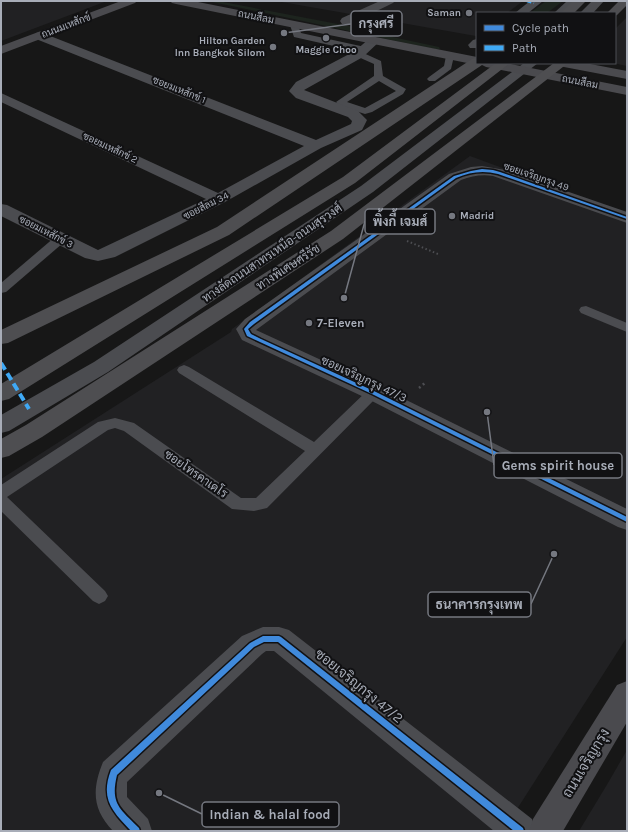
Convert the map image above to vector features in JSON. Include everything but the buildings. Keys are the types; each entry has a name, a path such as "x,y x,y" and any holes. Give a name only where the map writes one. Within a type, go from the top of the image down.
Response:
{"highway":[{"path":"568,12 580,1"},
{"path":"614,12 625,1"},
{"path":"1,338 223,231 476,62"},
{"path":"1,394 349,180 503,64"},
{"name":"ทางพิเศษศรีรัช","path":"1,450 40,427 337,235 562,64"}],"main road":[{"name":"ถนนมเหสักข์","path":"1,50 131,1"},
{"name":"ถนนสีลม","path":"176,1 294,25 366,48 450,56 476,61"},
{"path":"331,18 367,25"},
{"path":"460,43 476,45"},
{"name":"ถนนสีลม","path":"496,64 527,67 627,91"},
{"name":"ถนนสีลม","path":"568,64 627,75"},
{"name":"ถนนเจริญกรุง","path":"545,831 622,714"}],"street":[{"path":"346,21 389,1"},
{"path":"522,12 537,1"},
{"path":"561,12 574,1"},
{"path":"587,12 598,1"},
{"name":"ซอยมเหสักข์ 1","path":"40,36 316,145"},
{"name":"ซอยสีลม 34","path":"91,254 98,256 109,253 219,199 316,145 357,126 360,120 353,114 301,95 296,91 301,85 366,48"},
{"name":"ทางลัดถนนสาทรเหนือ-ถนนสุรวงศ์","path":"1,425 101,367 367,190 527,67"},
{"name":"ซอยมเหสักข์ 2","path":"1,97 219,199"},
{"name":"ซอยเจริญกรุง 49","path":"382,230 455,177 474,171 499,173 627,218"},
{"name":"ซอยมเหสักข์ 3","path":"1,209 59,240 91,254"},
{"name":"ซอยเจริญกรุง 47/3","path":"382,230 252,323 246,329 249,335 374,393 627,520"},
{"name":"ซอยเจริญกรุง 47/2","path":"136,831 118,812 110,799 110,785 114,773 252,645 263,639 279,639 520,831"}],"lane":[{"path":"366,48 378,63 379,77"},
{"path":"432,79 448,67 450,56"},
{"path":"379,77 401,89 400,92 369,110 347,105 341,102 373,81 379,77"},
{"path":"1,288 59,240"},
{"path":"586,310 627,328"},
{"path":"184,370 316,450"},
{"name":"ซอยโทรคาเดโร","path":"1,493 109,424 122,424 129,427 233,500 246,505 254,505 261,502 374,393"},
{"path":"1,501 99,596"}],"path":[{"path":"382,230 438,254"}],"shaded area":[{"path":"1,1 107,1 1,41"},
{"path":"207,1 218,1 364,29 383,35 439,47 440,49 435,49"},
{"path":"276,1 523,1 508,12 476,12 476,36"},
{"path":"546,1 563,1 548,12 531,12"},
{"path":"627,17 627,66 616,64 616,28"},
{"path":"470,156 627,214 627,637 503,831 1,831 1,479 231,332 232,329"},
{"path":"627,750 627,831 579,831 608,783"}],"marked path":[{"path":"527,1 534,3"},
{"path":"1,363 29,409"}],"cycle path":[{"path":"627,218 493,171 482,170 466,173 455,177 252,323 246,329 249,335 374,393 627,520"},
{"path":"136,831 118,812 111,799 110,792 114,773 252,645 263,639 279,639 520,831"}],"place":[{"name":"Saman","path":"469,13"},
{"name":"กรุงศรี","path":"284,33"},
{"name":"Maggie Choo","path":"326,38"},
{"name":"Hilton Garden Inn Bangkok Silom","path":"273,47"},
{"name":"Madrid","path":"452,216"},
{"name":"พิ้งกี้ เจมส์","path":"344,298"},
{"name":"7-Eleven","path":"309,323"},
{"name":"Gems spirit house","path":"487,412"},
{"name":"ธนาคารกรุงเทพ","path":"554,554"},
{"name":"Indian & halal food","path":"159,793"}]}
